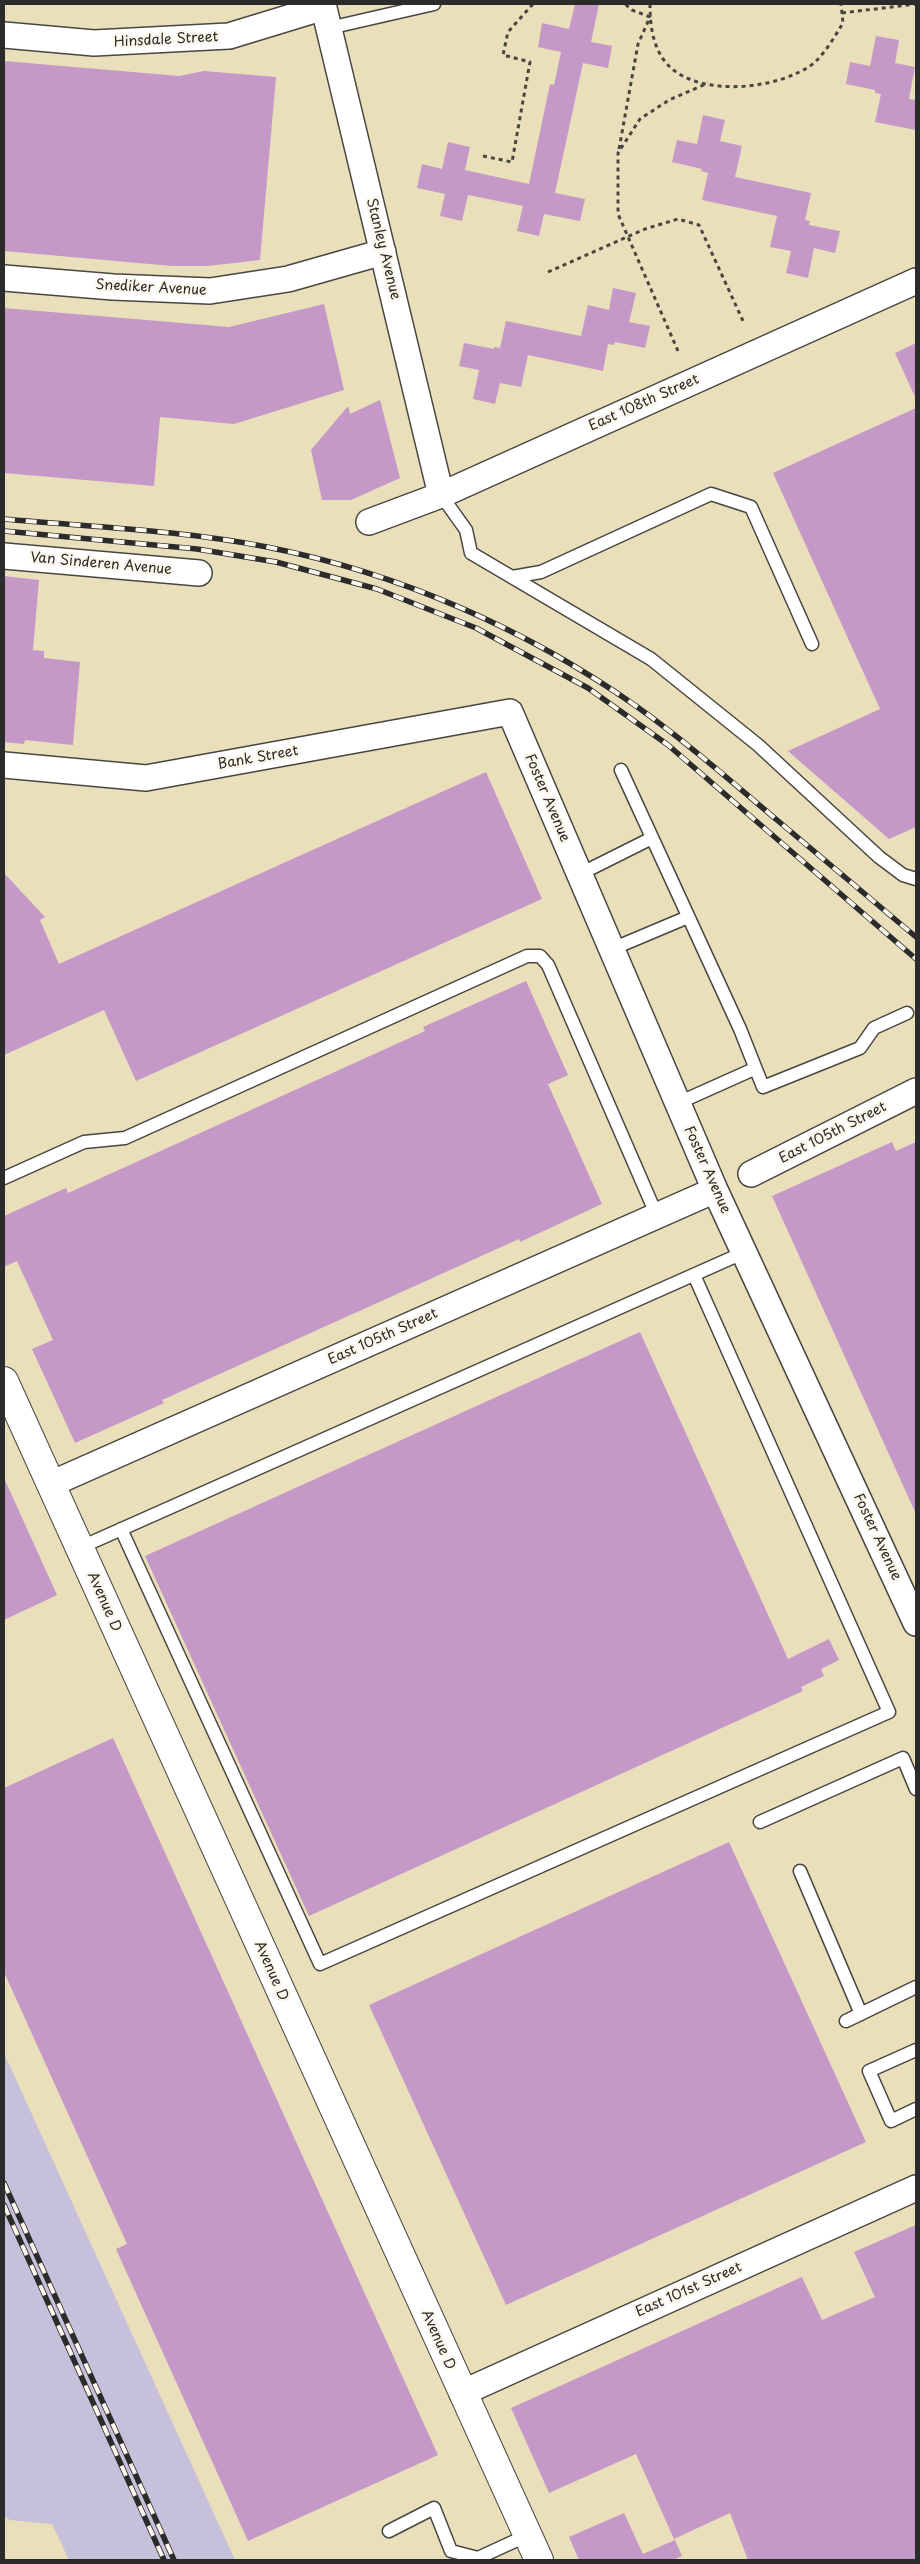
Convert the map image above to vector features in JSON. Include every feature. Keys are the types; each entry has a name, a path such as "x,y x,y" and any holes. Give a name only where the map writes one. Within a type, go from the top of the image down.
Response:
{"main road":[{"name":"Avenue D","path":"4,1381 539,2560"}],"street":[{"name":"Hinsdale Street","path":"4,35 94,43 229,36 325,13"},
{"name":"Stanley Avenue","path":"325,13 441,495"},
{"name":"Snediker Avenue","path":"4,278 113,287 210,291 288,278 383,252"},
{"name":"East 108th Street","path":"369,522 441,495 916,281"},
{"name":"Van Sinderen Avenue","path":"4,556 199,573"},
{"name":"Bank Street","path":"4,765 146,778 510,712"},
{"name":"Foster Avenue","path":"510,712 715,1190 916,1623"},
{"name":"East 105th Street","path":"751,1174 916,1091"},
{"name":"East 105th Street","path":"51,1484 715,1190"},
{"name":"East 101st Street","path":"462,2393 916,2188"}],"lane":[{"path":"325,13 434,4"},
{"path":"512,577 541,572 712,494 751,507 812,644"},
{"path":"441,495 466,530 471,553 651,659 758,745 880,857 903,875 916,880"},
{"path":"621,770 740,1029 763,1087 860,1048 874,1028 907,1013"},
{"path":"580,874 652,838"},
{"path":"612,949 688,917"},
{"path":"4,1178 84,1142 125,1138 527,956 540,956 548,965 657,1216"},
{"path":"678,1103 754,1068"},
{"path":"79,1548 744,1252"},
{"path":"121,1529 320,1964 862,1724 889,1712 694,1275"},
{"path":"760,1822 903,1758 916,1788"},
{"path":"800,1871 861,2014"},
{"path":"846,2021 916,1987"},
{"path":"916,2050 869,2071 891,2121 916,2109"},
{"path":"389,2531 434,2508 451,2551 475,2559 528,2536"}],"path":[{"path":"483,156 512,162 530,62 503,55 508,32 533,4"},
{"path":"625,4 632,10 650,17"},
{"path":"650,4 654,43 670,67 688,78 726,88 759,85 784,78 813,63 828,47 843,23 841,4"},
{"path":"842,13 916,4"},
{"path":"650,17 638,44 618,152 618,214 678,351"},
{"path":"618,152 640,118 669,100 708,83"},
{"path":"548,272 645,229 678,219 699,225 743,321"}],"shaded area":[{"path":"4,2053 235,2560 69,2560 52,2524 10,2520 4,2516"}],"building":[{"path":"575,4 599,4 591,42 612,46 608,68 583,63 555,193 585,199 580,221 544,214 539,236 517,231 523,206 468,195 462,221 440,216 445,194 417,188 422,164 442,169 448,142 470,147 465,170 529,184 550,84 554,85 561,52 538,47 542,23 569,29"},
{"path":"876,36 899,40 895,63 915,67 909,99 916,100 916,130 875,122 881,94 875,93 875,90 846,84 850,62 870,66"},
{"path":"4,61 179,76 204,71 276,77 260,260 208,266 172,266 4,251"},
{"path":"703,115 725,120 720,141 742,146 735,177 811,193 805,220 810,221 809,225 840,231 835,253 814,248 808,278 786,273 791,251 770,247 777,216 702,200 708,173 701,171 702,169 672,162 677,140 697,144"},
{"path":"613,288 636,293 629,322 650,326 645,348 615,342 614,345 608,344 603,371 528,355 521,387 500,383 495,404 473,399 479,370 459,366 464,343 494,349 494,347 500,348 506,321 581,336 588,305 609,310"},
{"path":"324,304 344,390 234,424 160,417 154,486 4,473 4,308 229,327"},
{"path":"916,343 916,399 895,353"},
{"path":"380,400 400,478 351,500 322,500 311,450 348,406 350,414"},
{"path":"916,408 916,827 889,839 788,751 880,709 773,473"},
{"path":"4,576 39,580 33,650 44,651 44,658 80,662 73,745 25,740 24,744 4,742"},
{"path":"486,772 542,899 136,1081 104,1010 4,1055 4,873 45,917 40,920 59,964"},
{"path":"526,981 568,1075 548,1084 602,1204 520,1242 519,1239 162,1400 164,1403 75,1443 32,1349 53,1340 17,1261 4,1267 4,1216 66,1188 68,1193 425,1031 423,1027"},
{"path":"892,1142 896,1151 916,1142 916,1514 772,1196"},
{"path":"640,1332 788,1659 829,1639 839,1660 821,1669 824,1676 801,1687 803,1691 309,1916 145,1556"},
{"path":"4,1478 57,1595 4,1620"},
{"path":"113,1738 438,2455 248,2541 116,2249 127,2244 4,1972 4,1788"},
{"path":"729,1842 866,2142 506,2305 369,2005"},
{"path":"916,2225 916,2560 748,2560 730,2513 674,2539 636,2454 549,2493 511,2408 802,2277 822,2320 875,2297 854,2252"},
{"path":"624,2513 643,2554 675,2540 682,2556 673,2560 579,2560 569,2537"}],"railway":[{"path":"4,519 169,533 267,547 365,572 413,588 460,607 550,652 636,706 708,761 916,937"},
{"path":"4,531 197,549 276,562 377,589 476,628 588,688 668,745 916,959"},
{"path":"4,2183 174,2560"},
{"path":"4,2205 164,2560"}]}
